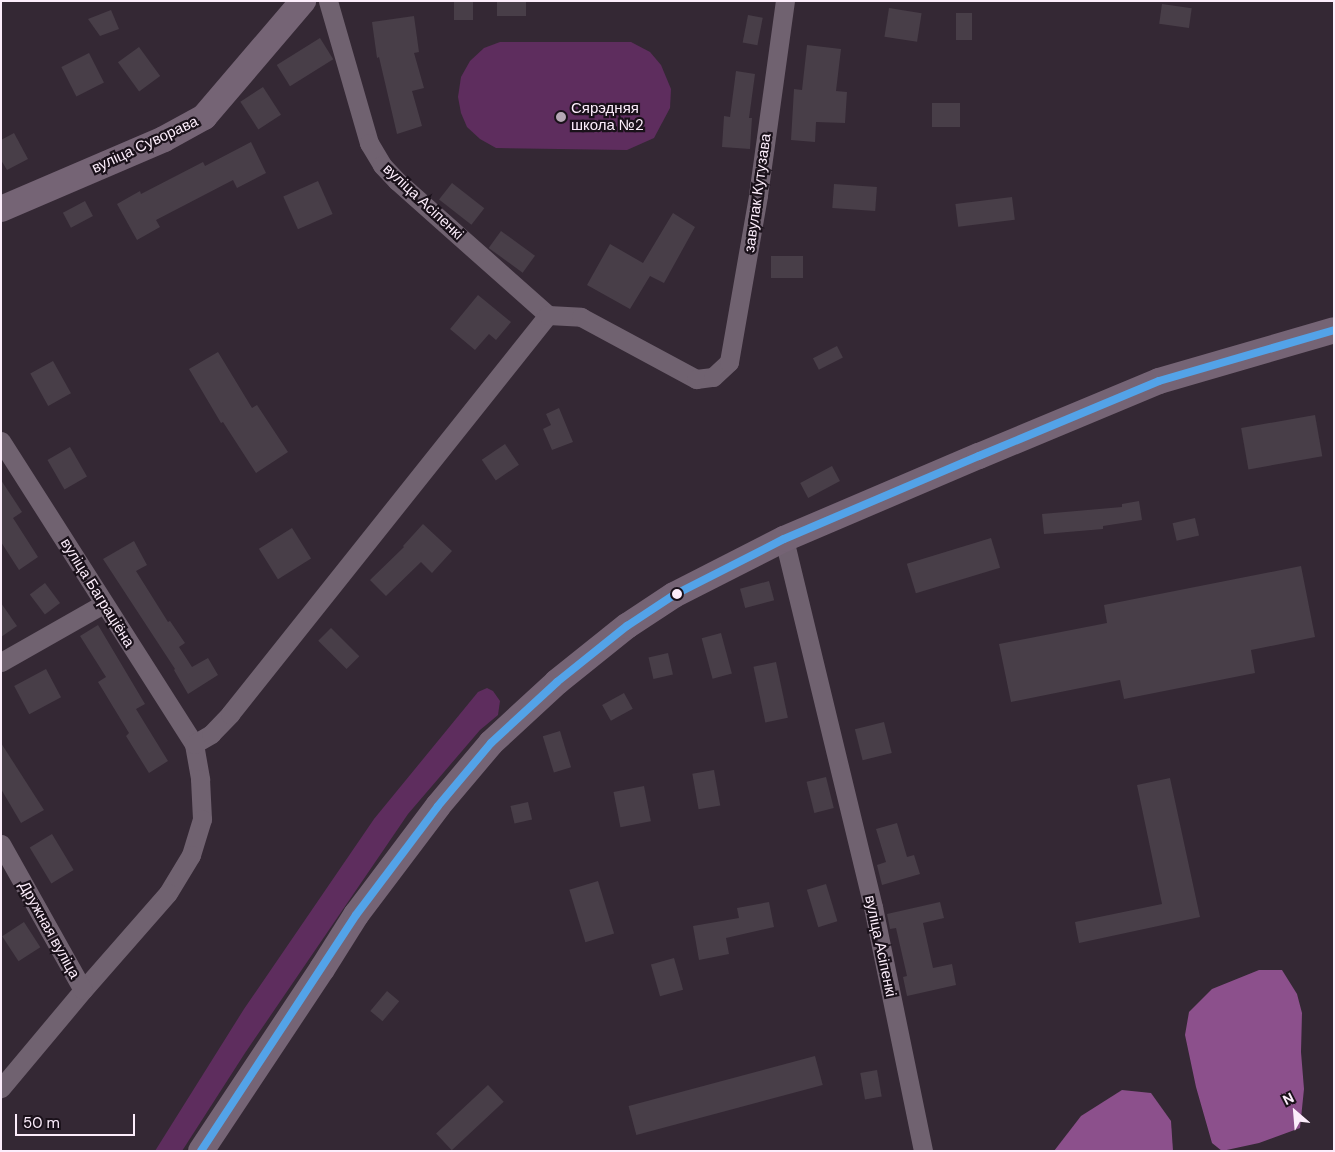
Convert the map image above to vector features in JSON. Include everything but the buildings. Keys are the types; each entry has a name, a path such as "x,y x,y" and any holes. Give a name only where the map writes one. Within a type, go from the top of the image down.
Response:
{"street":[{"name":"вуліца Суворава","path":"1,209 164,139 204,117 303,1"},
{"name":"вуліца Асіпенкі","path":"328,1 369,144 382,165 397,181 548,315"},
{"name":"завулак Кутузава","path":"548,315 581,317 696,379 713,377 729,362 744,282 785,1"},
{"path":"1,1088 82,990 168,893 191,855 202,819 200,779 194,744 211,734 230,714 548,315"},
{"path":"201,1151 356,915 438,806 491,743 557,682 627,626 674,595 784,539 1159,381 1334,330"},
{"name":"вуліца Баграціёна","path":"1,441 103,604 194,744"},
{"name":"вуліца Асіпенкі","path":"784,539 873,907 923,1151"},
{"path":"1,662 103,604"},
{"name":"Дружная вуліца","path":"1,844 82,990"}],"shaded area":[{"path":"500,42 631,42 650,52 661,65 671,89 670,108 654,138 627,150 496,148 480,139 467,127 461,113 458,97 461,77 470,61 484,48"},
{"path":"487,688 493,691 500,701 498,715 480,730 408,814 245,1053 182,1151 155,1151 244,1009 374,819 478,692"},
{"path":"1259,970 1282,970 1297,994 1302,1013 1301,1052 1304,1089 1300,1128 1259,1143 1222,1151 1212,1143 1196,1087 1185,1035 1189,1012 1212,989"},
{"path":"1122,1090 1151,1093 1171,1121 1173,1151 1054,1151 1081,1116"}],"transit line":[{"path":"201,1151 356,915 438,806 491,743 557,682 627,626 674,595 784,539 979,456 1159,381 1334,330"}],"place":[{"name":"Сярэдняя школа №2","path":"561,117"}]}
